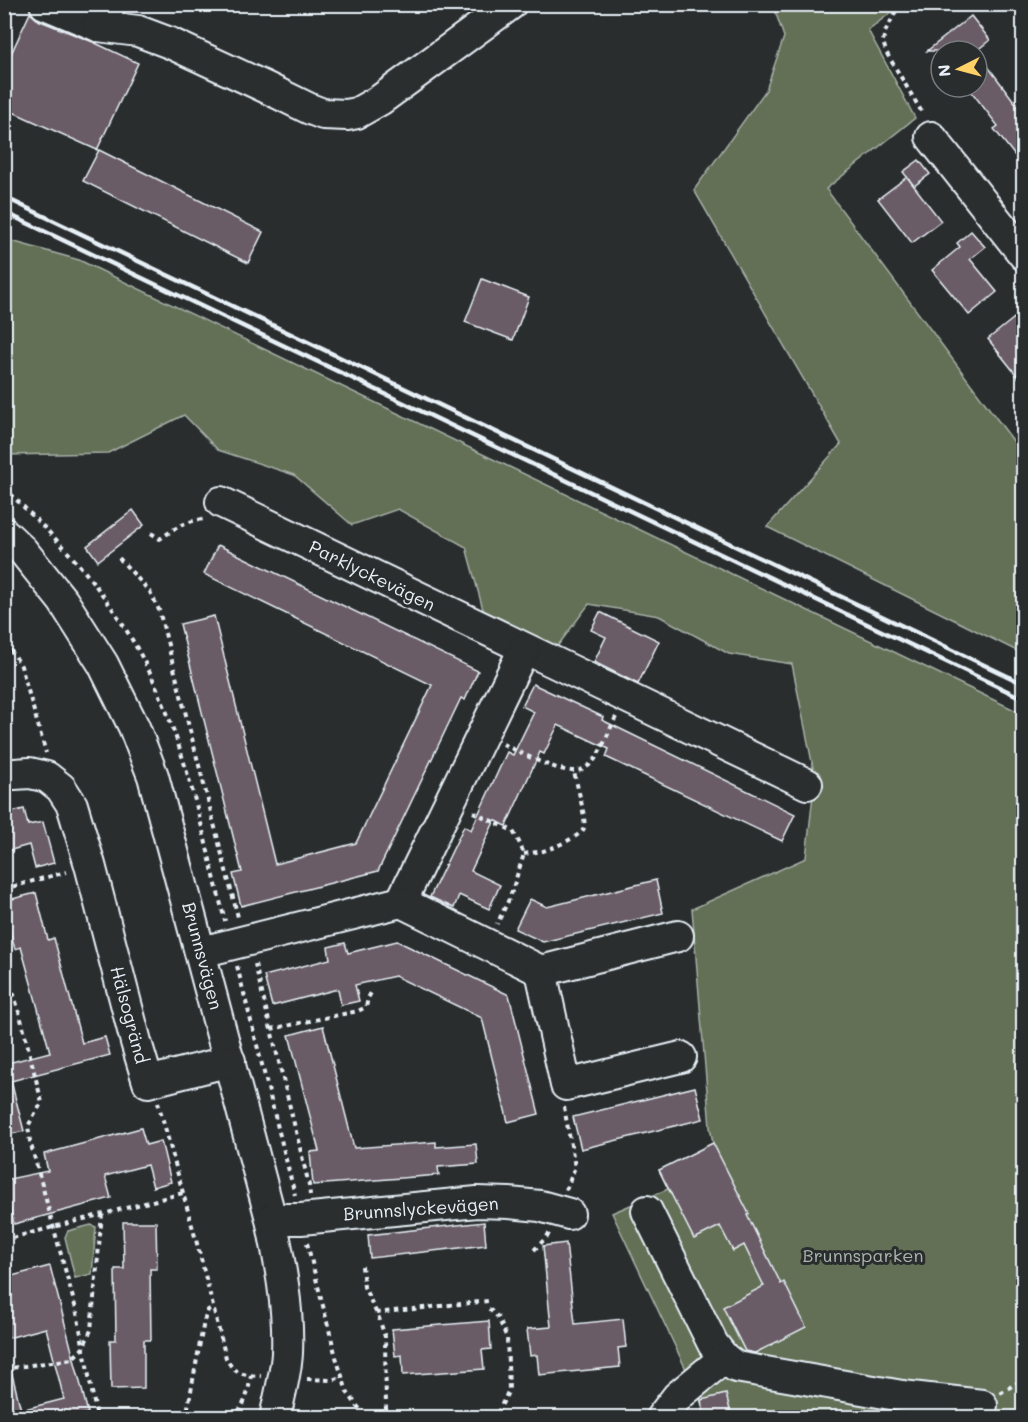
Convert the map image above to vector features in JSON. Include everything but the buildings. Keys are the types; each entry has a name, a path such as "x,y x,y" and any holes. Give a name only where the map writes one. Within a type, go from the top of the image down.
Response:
{"street":[{"path":"45,4 104,15 223,67 310,109 323,114 346,115 380,100 511,4"},
{"path":"931,136 1023,255"},
{"name":"Parklyckevägen","path":"226,505 807,784"},
{"name":"Brunnsvägen","path":"4,533 23,551 63,601 103,664 134,727 153,776 230,1061 271,1219 281,1268 287,1354 275,1418"},
{"path":"401,903 524,649"},
{"path":"14,774 30,773 47,777"},
{"name":"Hälsogränd","path":"47,777 61,788 72,805 148,1082 230,1061"},
{"path":"201,952 401,903 541,971 678,936"},
{"path":"541,971 566,1085 681,1057"},
{"name":"Brunnslyckevägen","path":"271,1219 312,1218 477,1202 540,1206 563,1212"},
{"path":"647,1211 713,1344 724,1358 736,1367 902,1396 982,1405"},
{"path":"661,1418 678,1396 724,1358"}],"path":[{"path":"900,4 885,32 886,52 932,129 931,136"},
{"path":"151,533 160,539 189,521 219,520 227,517 226,505"},
{"path":"119,558 150,592 159,610 244,941 254,961 309,1185 312,1218"},
{"path":"4,643 21,666 49,764 47,777"},
{"path":"482,735 560,769 574,772 588,766 595,759 625,697"},
{"path":"524,854 558,845 581,833 584,829 574,772"},
{"path":"450,801 513,831 524,854 510,897 487,945"},
{"path":"4,889 90,865"},
{"path":"4,967 18,1004 42,1102 28,1126 30,1141 77,1313 97,1418"},
{"path":"271,1029 358,1011 366,1007 372,991"},
{"path":"148,1082 158,1100 212,1308 231,1368 239,1373 252,1376 331,1380 342,1377"},
{"path":"563,1212 576,1167 564,1107 566,1085"},
{"path":"4,1240 183,1193"},
{"path":"4,1369 72,1359 83,1348 91,1330 102,1214"},
{"path":"362,1266 364,1287 385,1337 386,1411 383,1418"},
{"path":"376,1313 488,1301"},
{"path":"186,1418 204,1322 208,1310 212,1308"},
{"path":"489,1309 498,1317 507,1338 509,1390 495,1418"},
{"path":"231,1418 242,1408 247,1398 252,1376"}],"green space":[{"path":"773,5 901,5 868,30 915,118 826,189 1023,454 1023,654 767,527 841,444 694,190 766,90 784,37"},
{"name":"Brunnsparken","path":"4,239 79,260 1023,714 1023,1417 705,1417 700,1399 612,1213 668,1189 659,1170 713,1143 692,909 806,858 815,777 792,664 729,654 659,616 589,604 556,648 484,613 466,547 398,509 352,525 294,475 218,450 184,415 108,453 5,455"},
{"path":"91,1225 96,1227 92,1274 75,1278 65,1237 68,1231"}],"railway":[{"path":"4,197 1024,684"},
{"path":"4,212 1024,699"}]}
